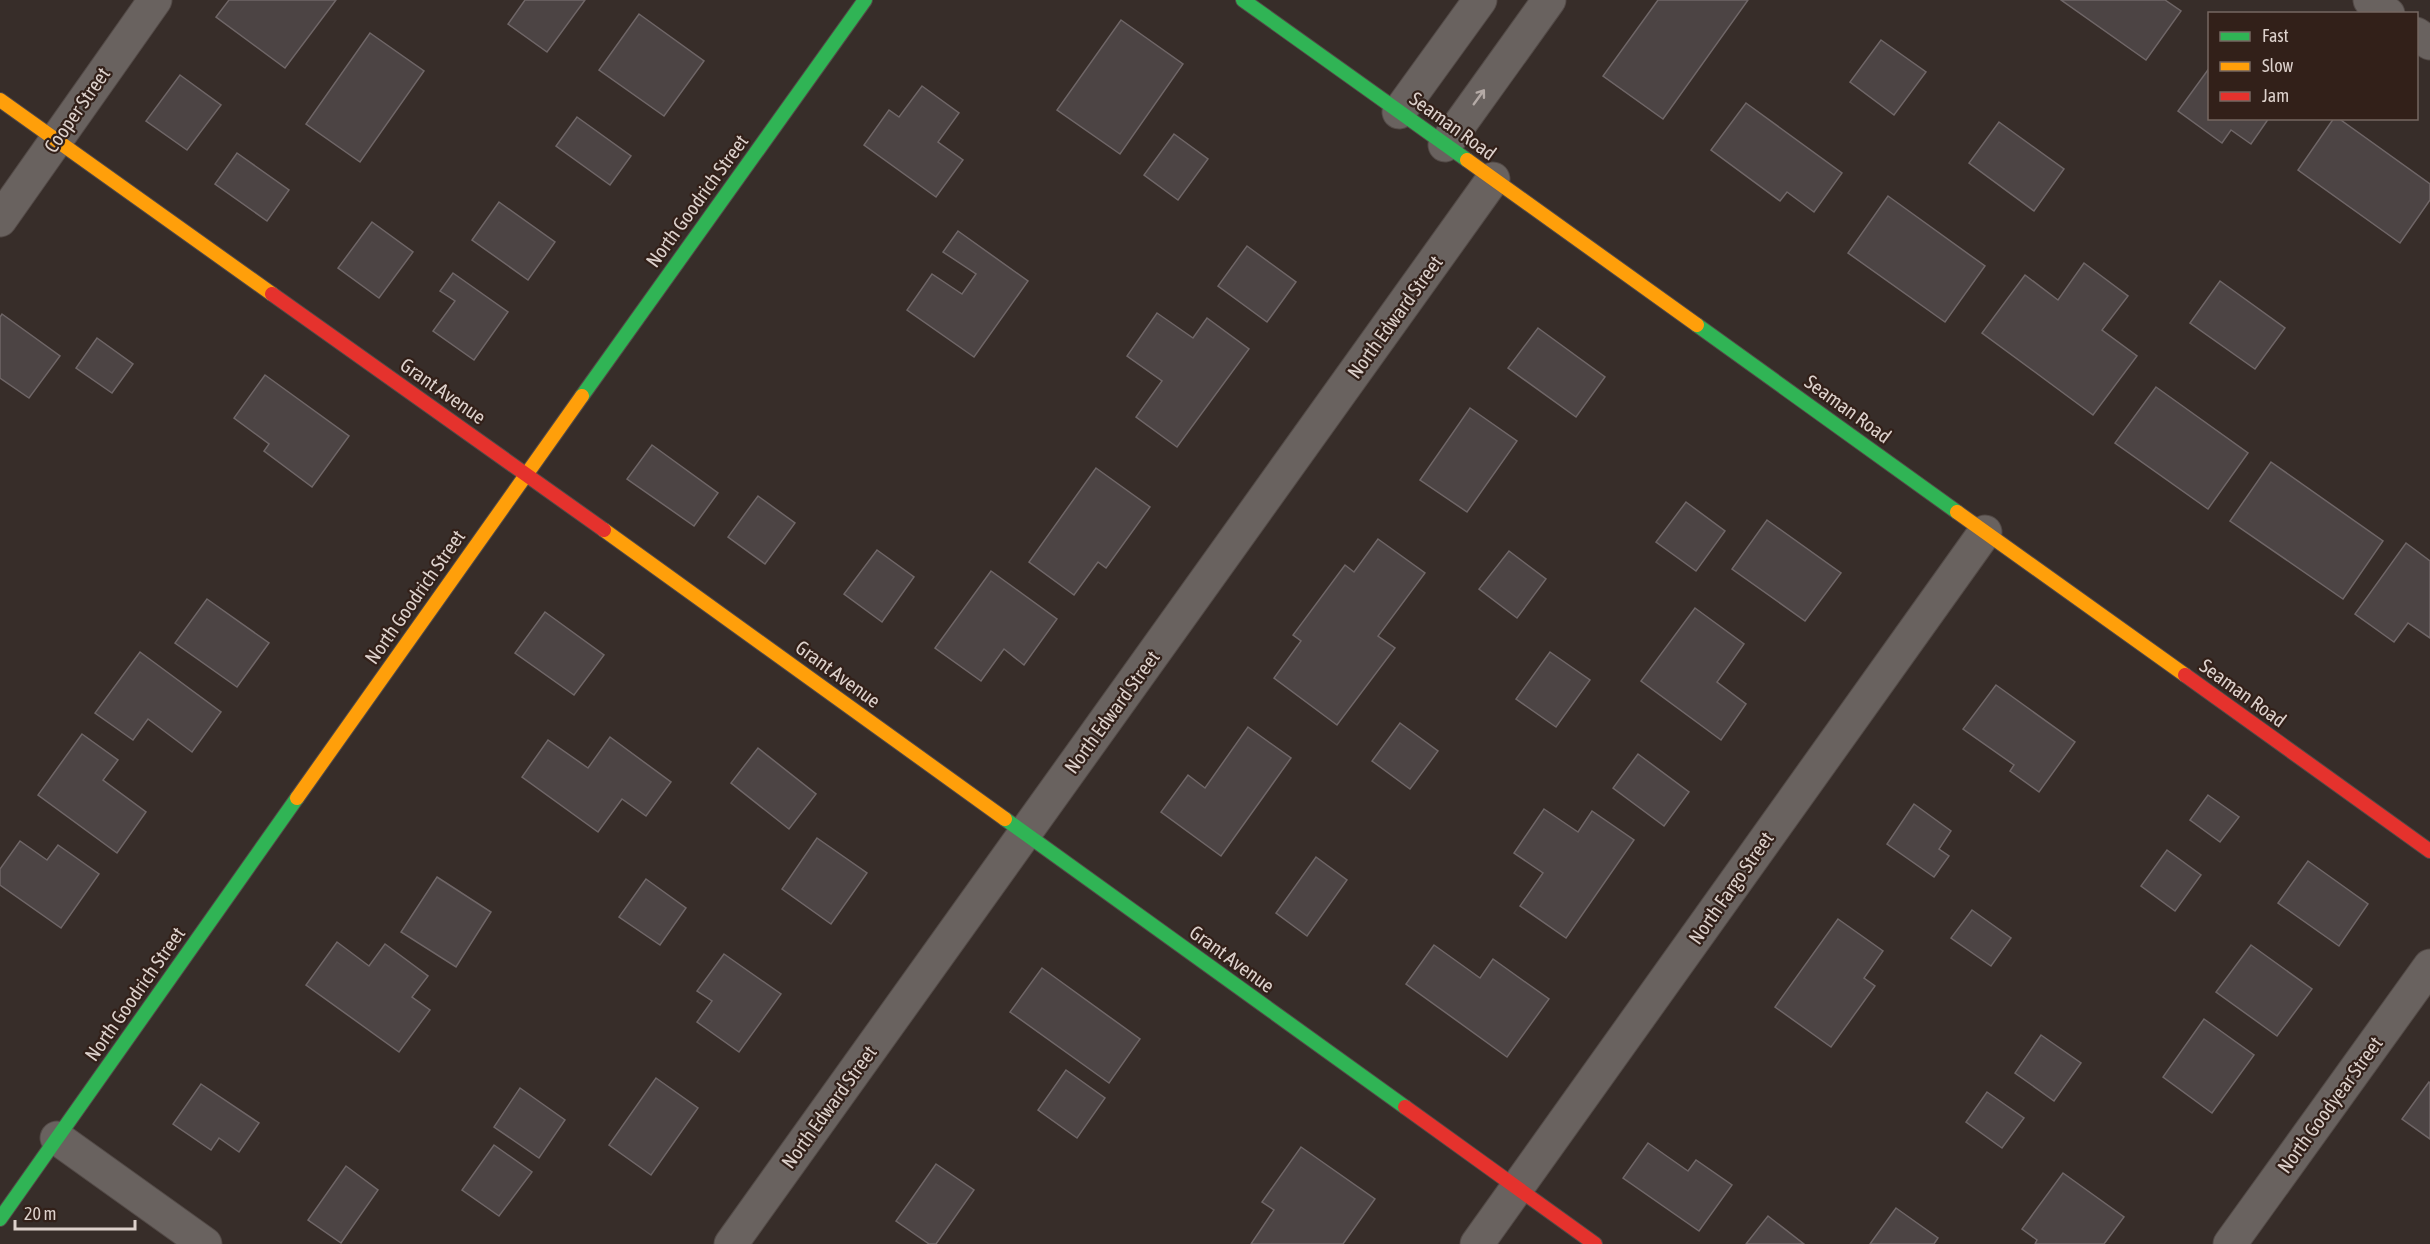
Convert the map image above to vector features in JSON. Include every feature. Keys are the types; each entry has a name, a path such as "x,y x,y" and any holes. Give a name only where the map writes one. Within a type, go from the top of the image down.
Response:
{"street":[{"name":"Cooper Street","path":"0,220 155,0"},
{"name":"North Goodrich Street","path":"0,1219 526,474 865,0"},
{"name":"Seaman Road","path":"1243,0 2430,851"},
{"path":"1399,112 1480,0"},
{"path":"1445,145 1549,0"},
{"path":"2370,0 2385,12"},
{"name":"Grant Avenue","path":"0,100 526,474 1595,1244"},
{"name":"North Edward Street","path":"731,1244 1493,180"},
{"name":"North Fargo Street","path":"1477,1244 1985,531"},
{"name":"North Goodyear Street","path":"2230,1244 2430,966"},
{"path":"57,1138 205,1244"}],"building":[{"path":"229,0 336,0 285,68 216,17"},
{"path":"525,0 585,0 547,52 508,24"},
{"path":"1658,0 1748,0 1663,119 1603,76"},
{"path":"2061,0 2165,0 2181,11 2146,60"},
{"path":"639,14 704,61 664,116 599,70"},
{"path":"1121,20 1183,64 1120,154 1057,110"},
{"path":"370,33 424,71 360,162 306,124"},
{"path":"1881,40 1926,72 1894,115 1850,82"},
{"path":"2208,70 2208,120 2268,120 2251,144 2231,130 2222,143 2178,111"},
{"path":"180,75 221,105 187,150 146,121"},
{"path":"922,86 959,113 938,142 963,160 936,197 864,145 889,110 899,117"},
{"path":"1746,103 1842,173 1814,212 1787,192 1780,201 1711,150"},
{"path":"577,117 631,156 610,185 556,146"},
{"path":"2333,120 2341,120 2430,184 2430,200 2400,243 2298,170"},
{"path":"1999,122 2064,169 2034,211 1969,163"},
{"path":"1174,134 1208,159 1178,200 1144,175"},
{"path":"237,153 289,190 267,221 215,184"},
{"path":"1888,196 1985,266 1945,322 1848,253"},
{"path":"499,202 555,242 528,280 472,240"},
{"path":"372,222 413,252 379,298 338,268"},
{"path":"958,231 1028,281 974,357 907,310 932,274 962,294 976,274 943,252"},
{"path":"1247,246 1296,282 1267,322 1218,286"},
{"path":"2084,263 2128,296 2102,330 2137,356 2093,415 1982,333 2025,275 2058,300"},
{"path":"453,273 508,312 474,360 433,331 455,301 440,291"},
{"path":"2220,281 2285,328 2255,369 2190,323"},
{"path":"1157,313 1193,338 1207,318 1249,349 1177,447 1136,417 1162,381 1127,356"},
{"path":"2,314 60,356 29,398 0,378 0,317"},
{"path":"1538,328 1605,377 1576,417 1508,368"},
{"path":"97,338 133,364 112,393 76,368"},
{"path":"265,375 349,436 312,487 264,451 269,444 234,418"},
{"path":"2156,387 2248,453 2208,509 2115,443"},
{"path":"1470,408 1517,441 1467,512 1420,480"},
{"path":"652,445 718,493 694,526 627,479"},
{"path":"2271,462 2383,541 2343,599 2230,521"},
{"path":"1096,468 1150,507 1106,568 1098,562 1074,595 1029,562"},
{"path":"758,496 795,523 765,564 728,537"},
{"path":"1686,502 1725,531 1696,571 1656,542"},
{"path":"1767,520 1841,573 1805,621 1732,569"},
{"path":"1378,539 1425,573 1378,636 1395,648 1337,725 1274,678 1301,641 1293,635 1345,565 1354,572"},
{"path":"2406,543 2430,561 2430,638 2408,623 2394,642 2355,614"},
{"path":"877,550 914,577 882,622 844,594"},
{"path":"1509,551 1546,579 1517,618 1479,589"},
{"path":"991,571 1057,619 1024,665 1004,649 981,681 935,648"},
{"path":"207,599 269,643 237,687 175,643"},
{"path":"1695,608 1744,644 1717,682 1746,704 1721,740 1641,681"},
{"path":"545,612 604,655 574,695 515,653"},
{"path":"140,652 221,712 192,752 148,719 133,740 95,713"},
{"path":"1550,652 1590,680 1556,727 1516,699"},
{"path":"1996,685 2075,742 2039,792 2010,771 2014,765 1963,729"},
{"path":"1400,723 1438,751 1410,789 1372,761"},
{"path":"1248,727 1291,758 1221,856 1161,812 1188,775 1205,788"},
{"path":"82,734 118,760 103,780 146,812 117,853 38,795"},
{"path":"610,737 671,782 646,816 622,799 598,832 522,777 548,740 588,768"},
{"path":"758,748 816,794 789,829 731,783"},
{"path":"1638,754 1689,792 1664,826 1613,788"},
{"path":"2208,795 2239,817 2220,842 2190,820"},
{"path":"1914,804 1951,831 1939,849 1949,856 1934,877 1887,844"},
{"path":"1544,809 1578,832 1592,811 1634,840 1566,938 1520,906 1543,873 1514,853"},
{"path":"817,838 867,873 831,924 782,889"},
{"path":"20,841 47,860 58,845 99,874 61,928 0,885 0,869"},
{"path":"2167,850 2201,875 2175,911 2141,886"},
{"path":"1316,857 1347,880 1307,936 1276,913"},
{"path":"2308,861 2368,904 2339,946 2278,903"},
{"path":"437,877 491,912 456,967 401,932"},
{"path":"646,879 686,908 660,945 619,917"},
{"path":"1972,910 2011,938 1991,966 1951,938"},
{"path":"1838,919 1883,951 1864,978 1875,986 1831,1047 1775,1007"},
{"path":"337,942 369,966 385,944 428,976 412,997 430,1010 399,1052 306,985"},
{"path":"1434,945 1480,978 1493,959 1549,999 1507,1057 1406,984"},
{"path":"2251,945 2312,989 2277,1036 2216,992"},
{"path":"724,954 781,994 739,1052 697,1022 712,1001 697,991"},
{"path":"1042,968 1140,1039 1109,1083 1010,1012"},
{"path":"2204,1019 2254,1055 2212,1113 2163,1077"},
{"path":"2041,1035 2081,1063 2054,1101 2015,1073"},
{"path":"1066,1070 1105,1098 1077,1138 1038,1110"},
{"path":"656,1078 698,1108 651,1175 609,1145"},
{"path":"2430,1083 2430,1139 2402,1119"},
{"path":"201,1084 259,1123 239,1152 219,1138 211,1150 173,1124"},
{"path":"520,1088 565,1120 539,1158 494,1127"},
{"path":"1987,1092 2024,1118 2002,1148 1966,1122"},
{"path":"1648,1143 1688,1171 1696,1160 1732,1185 1699,1231 1623,1178"},
{"path":"494,1145 532,1172 499,1216 462,1190"},
{"path":"1301,1147 1375,1199 1343,1244 1251,1244 1274,1210 1262,1202"},
{"path":"936,1164 974,1190 936,1244 929,1244 896,1221"},
{"path":"346,1166 378,1190 341,1243 308,1220"},
{"path":"2063,1173 2124,1217 2104,1244 2035,1244 2037,1240 2022,1229"},
{"path":"1896,1208 1938,1238 1934,1244 1870,1244"},
{"path":"1768,1216 1804,1244 1746,1244"}],"traffic: fast":[{"path":"582,396 865,0"},
{"path":"1243,0 1467,160"},
{"path":"1697,325 1957,512"},
{"path":"0,1219 297,798"},
{"path":"1005,819 1405,1107"}],"traffic: slow":[{"path":"0,100 272,294"},
{"path":"1467,160 1697,325"},
{"path":"297,798 582,396"},
{"path":"1957,512 2185,675"},
{"path":"604,530 1005,819"}],"traffic: jam":[{"path":"272,294 604,530"},
{"path":"2185,675 2430,851"},
{"path":"1405,1107 1595,1244"}]}
